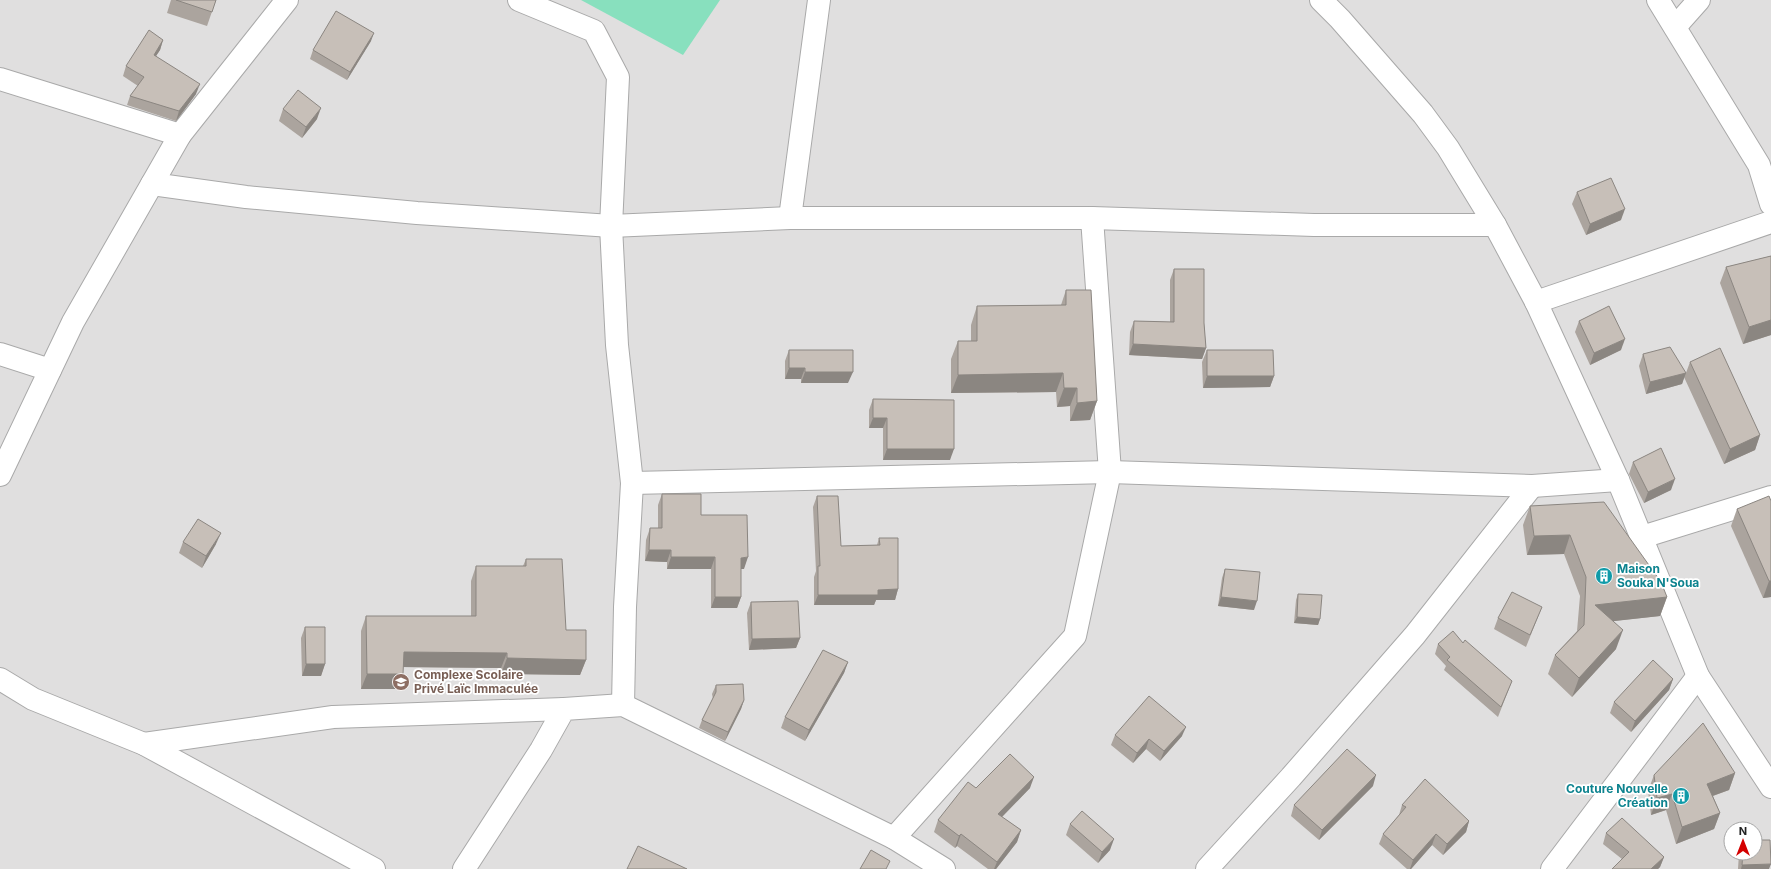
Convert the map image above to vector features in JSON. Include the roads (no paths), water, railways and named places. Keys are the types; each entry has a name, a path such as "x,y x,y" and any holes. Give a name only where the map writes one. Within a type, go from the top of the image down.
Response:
{"street":[{"path":"0,475 73,322 180,135 287,0"},
{"path":"519,0 594,31 618,77 611,226 617,344 632,483 625,607 623,705"},
{"path":"790,218 819,0"},
{"path":"1321,0 1340,19 1423,114 1448,148 1495,225 1536,302 1618,480 1698,676 1771,787"},
{"path":"1658,0 1759,165 1771,204"},
{"path":"1674,27 1699,0"},
{"path":"0,79 180,135"},
{"path":"152,184 246,197 410,212 611,226 790,218 1092,218 1314,225 1495,225"},
{"path":"894,838 1075,636 1110,472 1092,218"},
{"path":"1536,302 1771,222"},
{"path":"0,354 50,370"},
{"path":"632,483 1110,472 1532,486 1618,480"},
{"path":"1206,869 1291,777 1415,635 1532,486"},
{"path":"1642,537 1771,497"},
{"path":"1552,869 1698,676"},
{"path":"0,679 33,699 144,744 374,869"},
{"path":"144,744 333,717 564,709 623,705 894,838 944,869"},
{"path":"464,869 541,750 564,709"}],"place":[{"name":"Maison Souka N'Soua","path":"1604,576"},
{"name":"Complexe Scolaire Privé Laïc Immaculée","path":"401,682"},
{"name":"Couture Nouvelle Création","path":"1681,796"}]}
